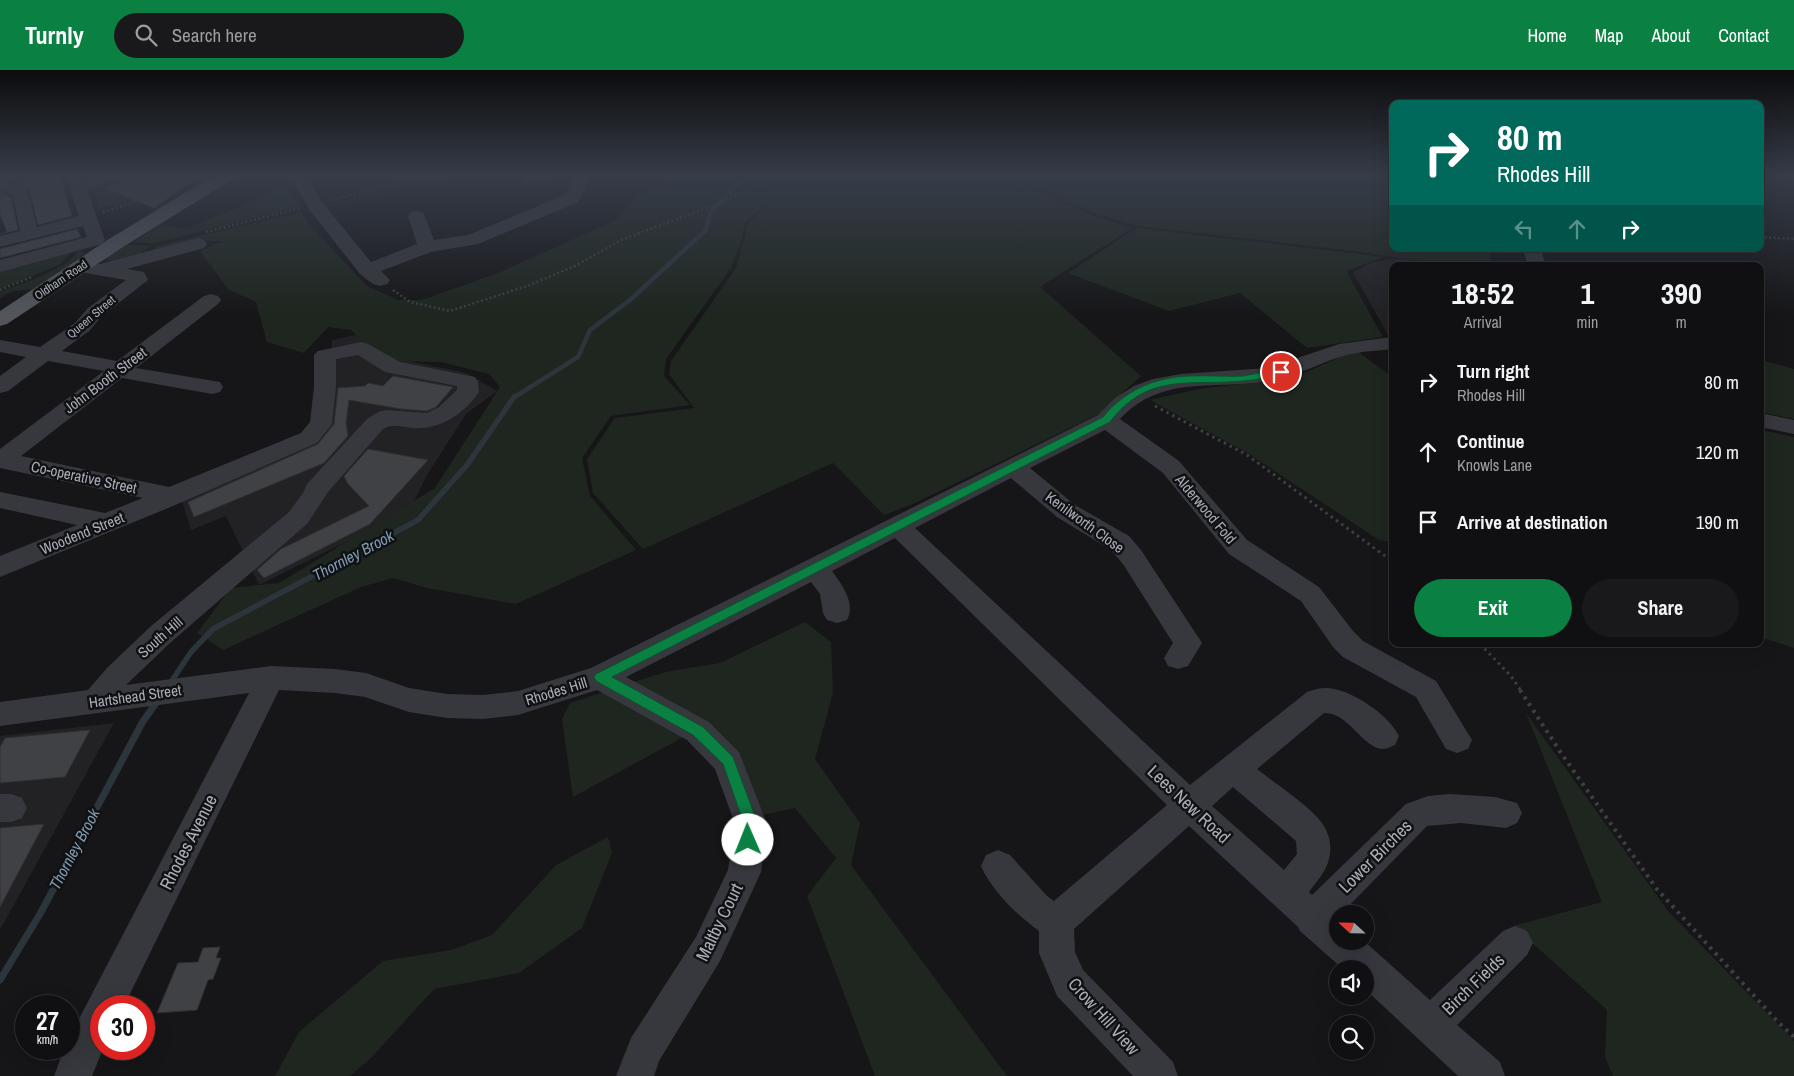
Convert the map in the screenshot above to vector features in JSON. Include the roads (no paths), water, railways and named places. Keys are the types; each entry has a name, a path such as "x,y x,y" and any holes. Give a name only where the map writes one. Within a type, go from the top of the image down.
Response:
{"main road":[{"name":"Oldham Road","path":"0,320 149,223"}],"street":[{"path":"28,223 30,234"},
{"path":"0,242 69,223"},
{"path":"95,223 96,240"},
{"path":"330,223 374,275 427,247 472,240 513,223"},
{"path":"419,223 427,247"},
{"path":"80,267 104,270 149,251 199,239"},
{"path":"0,266 96,240 116,243"},
{"name":"Queen Street","path":"0,386 82,327 95,312 138,280 137,276 104,270"},
{"name":"John Booth Street","path":"0,460 113,368 211,300"},
{"name":"Rhodes Hill","path":"271,678 335,681 366,686 419,701 447,706 483,708 518,703 600,677 1106,420 1116,407 1134,394 1156,384 1187,379 1223,380 1269,375 1293,369 1339,350 1389,342"},
{"path":"0,346 212,387"},
{"path":"164,500 309,438 321,424 325,387 325,355 361,348 393,367 467,382 468,392 445,414 428,422 386,417 375,424 316,490 315,496 298,518 230,578"},
{"name":"Alderwood Fold","path":"1106,420 1171,467 1238,547 1310,594 1343,639 1353,649 1426,689 1457,740"},
{"path":"1764,421 1794,427"},
{"name":"Co-operative Street","path":"0,460 160,493 164,500"},
{"name":"Kenilworth Close","path":"1013,467 1066,511 1120,543 1132,556 1188,643 1178,658"},
{"path":"0,500 97,520 102,525"},
{"name":"Woodend Street","path":"0,567 164,500"},
{"name":"Lees New Road","path":"898,526 1189,805 1486,1076"},
{"path":"815,568 833,592 837,613"},
{"name":"South Hill","path":"96,702 117,676 160,635 230,578"},
{"name":"Maltby Court","path":"600,677 698,731 728,761 751,824 744,872 708,949 644,1051 635,1076"},
{"name":"Hartshead Street","path":"0,714 271,678"},
{"name":"Rhodes Avenue","path":"111,995 271,678"},
{"path":"998,866 1035,908 1056,922 1189,805 1317,701 1331,699 1344,703 1384,736"},
{"path":"1232,770 1238,772 1310,832 1314,850 1312,861 1286,894"},
{"name":"Lower Birches","path":"1312,919 1417,814 1429,810 1453,808 1506,813"},
{"name":"Crow Hill View","path":"1056,922 1057,953 1070,983 1159,1076"},
{"name":"Birch Fields","path":"1431,1025 1515,943"},
{"path":"74,1076 80,1055 90,1035"}],"waterway":[{"name":"Thornley Brook","path":"514,398 578,357 590,330 630,300 705,231 708,223"},
{"name":"Thornley Brook","path":"169,685 191,652 213,629 418,520 467,465 514,398"},
{"name":"Thornley Brook","path":"0,980 40,914 142,723 158,700"}]}
